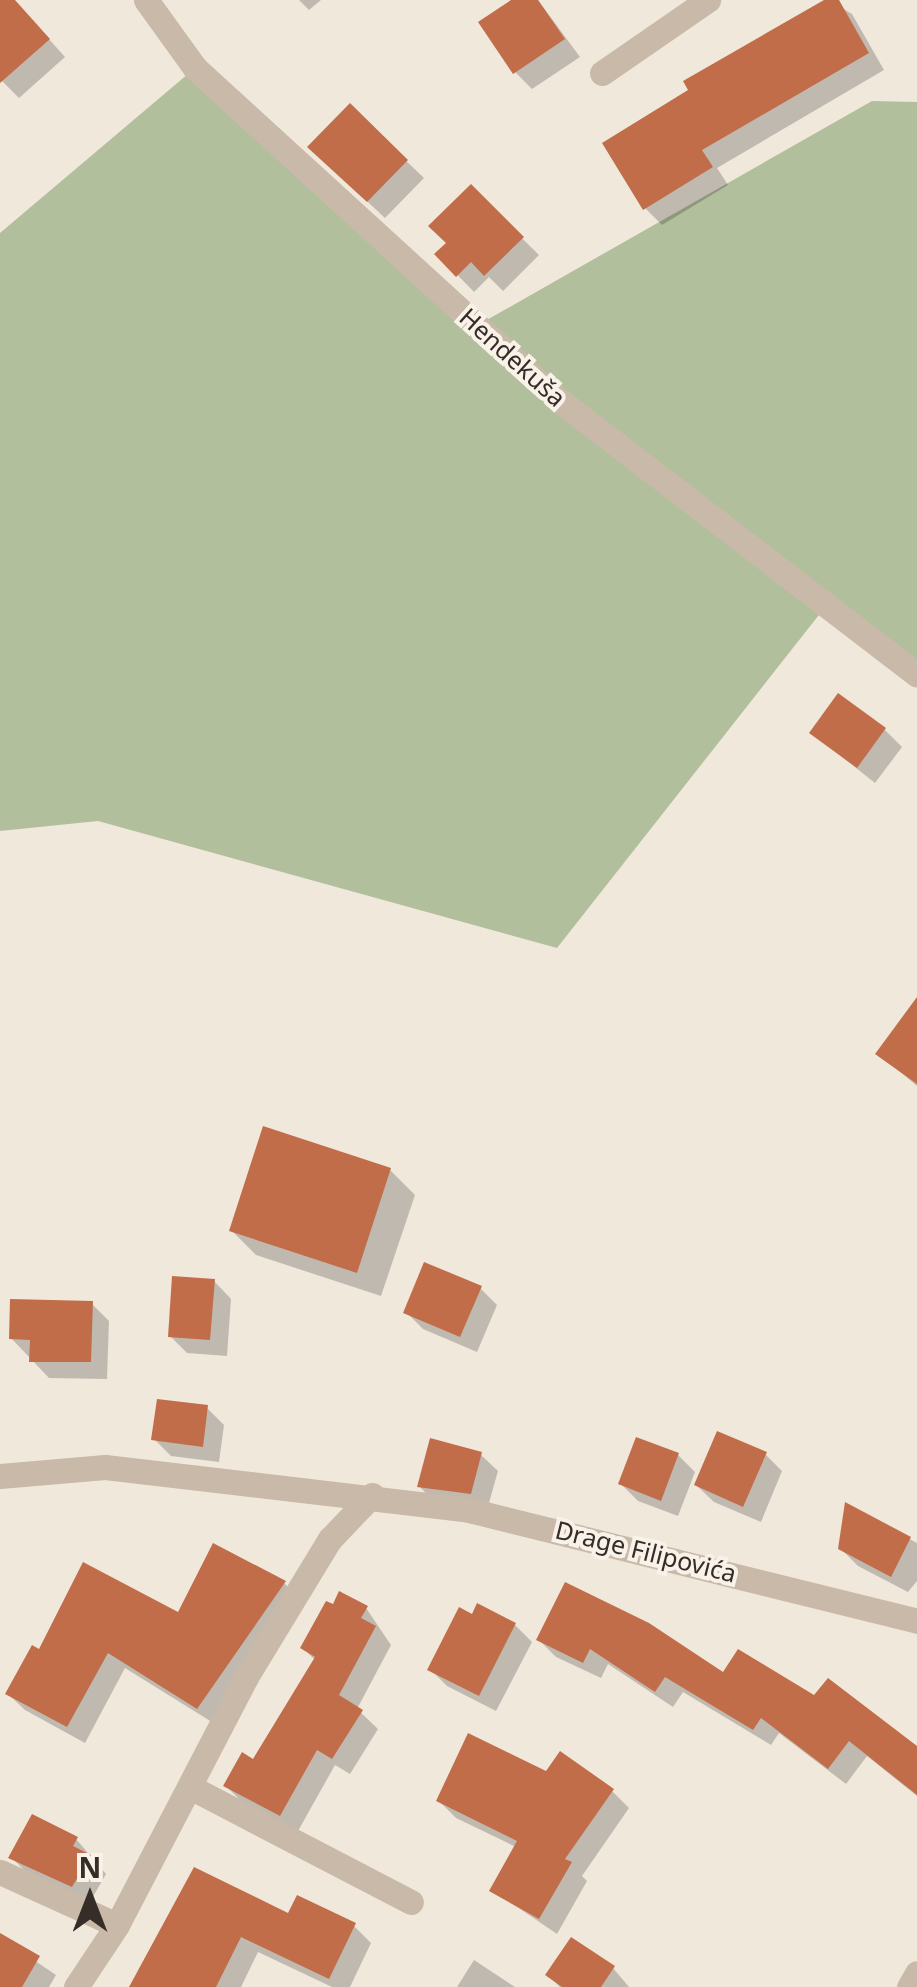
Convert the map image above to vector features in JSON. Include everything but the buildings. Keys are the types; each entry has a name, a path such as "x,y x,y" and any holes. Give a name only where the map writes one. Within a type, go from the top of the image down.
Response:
{"street":[{"name":"Hendekuša","path":"146,0 195,68 559,400 917,675"},
{"path":"602,73 708,0"},
{"name":"Drage Filipovića","path":"0,1476 105,1467 372,1495 572,1532 917,1621"},
{"path":"76,1987 117,1925 246,1677 330,1539 372,1495"},
{"path":"190,1787 411,1902"},
{"path":"0,1872 117,1925"},
{"path":"909,1987 917,1973"}],"green space":[{"path":"195,68 478,325 872,101 917,102 917,675 826,606 557,948 98,821 0,831 0,233"}]}
